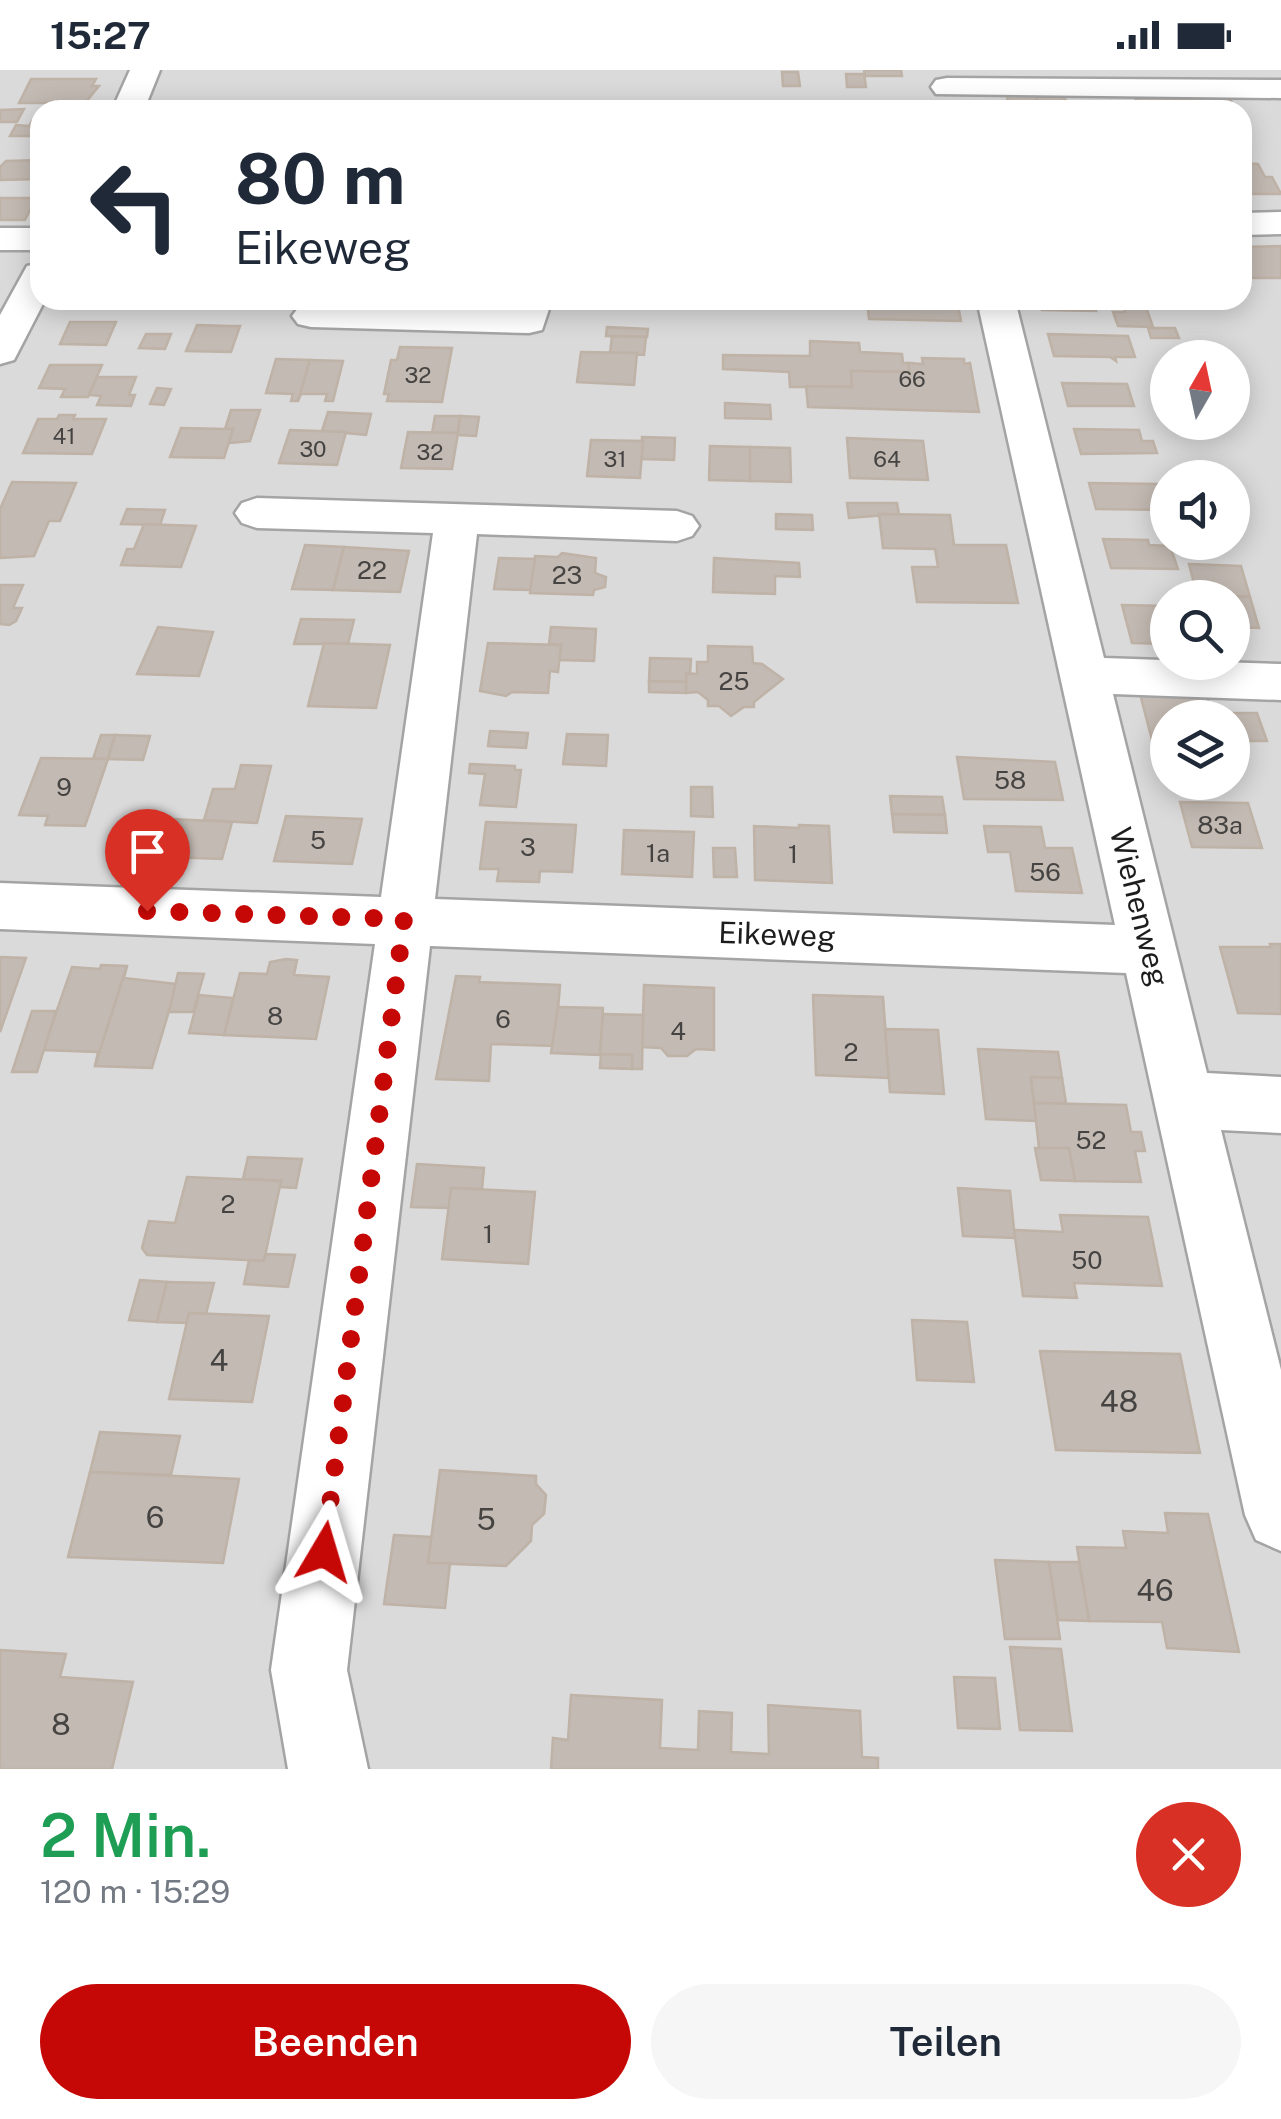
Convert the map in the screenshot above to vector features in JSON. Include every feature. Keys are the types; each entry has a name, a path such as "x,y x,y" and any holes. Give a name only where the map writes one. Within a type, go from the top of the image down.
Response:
{"street":[{"path":"132,100 145,70"},
{"path":"947,89 1281,89"},
{"path":"1252,224 1281,223"},
{"path":"0,240 30,239"},
{"path":"0,352 30,294"},
{"path":"311,316 530,322 532,310"},
{"name":"Wiehenweg","path":"998,310 1281,1514"},
{"path":"257,513 677,526"},
{"path":"328,1769 309,1670 457,521"},
{"path":"1082,675 1281,682"},
{"name":"Eikeweg","path":"0,906 1149,950"},
{"path":"1184,1100 1281,1105"}],"shaded area":[{"path":"0,70 1281,70 1281,1769 0,1769"}],"building":[{"path":"864,70 901,70 902,76 865,76"},
{"path":"782,72 798,72 800,86 783,86"},
{"path":"846,74 864,74 866,87 847,87"},
{"path":"31,79 96,79 92,86 99,86 87,100 19,103"},
{"path":"1008,96 1036,96 1037,100 1007,100"},
{"path":"1036,96 1066,100 1037,100"},
{"path":"1135,98 1168,100 1136,100"},
{"path":"24,109 17,122 0,122 0,110"},
{"path":"16,125 29,126 30,136 10,136"},
{"path":"30,160 30,179 0,180 0,167 6,161"},
{"path":"1252,164 1258,164 1265,177 1272,177 1281,194 1252,194"},
{"path":"0,198 30,198 25,220 0,220"},
{"path":"1281,246 1281,278 1252,278 1252,247"},
{"path":"868,310 959,310 961,321 869,319"},
{"path":"1147,310 1153,327 1118,326 1113,312"},
{"path":"70,322 116,322 106,345 60,344"},
{"path":"197,325 240,326 231,352 186,351"},
{"path":"607,327 648,329 647,337 606,336"},
{"path":"1148,328 1175,328 1179,338 1151,338"},
{"path":"146,334 171,334 165,349 139,348"},
{"path":"1048,334 1128,336 1135,357 1115,357 1116,361 1110,357 1054,356"},
{"path":"612,336 646,337 644,355 610,353"},
{"path":"810,341 859,343 860,352 902,354 910,372 851,371 852,387 790,387 789,372 723,369 723,355 810,356"},
{"path":"400,347 452,348 442,402 387,401 389,394 384,394 391,360 397,360"},
{"path":"581,352 637,353 634,385 577,382"},
{"path":"922,358 964,359 964,364 970,363 979,412 808,407 806,386 852,387 851,371 910,372 908,363 923,364"},
{"path":"276,359 310,360 298,401 291,401 293,394 266,393"},
{"path":"310,360 343,361 333,401 325,401 327,394 301,394 298,401"},
{"path":"50,365 102,365 88,397 61,397 65,389 39,388"},
{"path":"97,377 136,377 129,395 135,395 131,406 97,405 101,396 89,395"},
{"path":"1062,383 1127,384 1134,406 1068,406"},
{"path":"157,388 171,389 164,405 150,404"},
{"path":"725,403 770,405 771,419 725,418"},
{"path":"231,410 260,410 250,441 229,443 233,429 225,429"},
{"path":"328,412 371,414 366,435 322,431"},
{"path":"59,415 106,419 92,454 23,453 38,419 57,419"},
{"path":"435,416 460,416 458,433 432,433"},
{"path":"460,416 479,417 476,436 458,435"},
{"path":"181,428 233,429 224,458 170,457"},
{"path":"1074,429 1139,430 1142,441 1153,441 1157,453 1081,454"},
{"path":"290,430 346,432 337,465 279,463"},
{"path":"408,432 458,433 452,469 401,468"},
{"path":"642,437 675,438 674,460 642,459"},
{"path":"847,438 923,441 928,480 850,478"},
{"path":"591,440 643,441 640,478 587,476"},
{"path":"710,446 750,447 750,481 709,480"},
{"path":"750,447 790,448 791,482 750,481"},
{"path":"12,482 76,483 60,521 49,521 34,556 0,558 0,509"},
{"path":"1089,483 1150,484 1150,510 1096,509"},
{"path":"847,503 897,503 899,514 849,518"},
{"path":"127,509 165,510 160,525 121,524"},
{"path":"776,514 812,515 813,530 776,529"},
{"path":"879,514 950,515 954,545 1006,545 1018,603 917,602 912,567 938,567 935,549 883,548"},
{"path":"144,524 196,526 181,567 121,565 127,549 134,549"},
{"path":"1103,539 1148,540 1150,560 1175,560 1178,569 1111,568"},
{"path":"305,545 344,547 333,590 292,589"},
{"path":"344,547 409,551 400,592 333,590"},
{"path":"562,553 596,558 595,573 606,577 605,587 594,590 593,595 530,593 535,556 558,557"},
{"path":"499,558 535,559 530,590 494,589"},
{"path":"714,558 799,563 800,577 775,576 775,594 713,592"},
{"path":"1189,564 1241,566 1245,580 1193,580"},
{"path":"0,585 23,585 13,608 22,608 16,621 9,625 0,624"},
{"path":"1250,597 1259,628 1250,628"},
{"path":"1122,605 1150,606 1150,644 1132,643"},
{"path":"301,619 354,620 348,644 294,644"},
{"path":"158,627 213,632 199,676 137,674"},
{"path":"551,627 596,629 594,661 559,660 561,645 549,644"},
{"path":"324,643 390,645 376,708 308,706"},
{"path":"488,643 561,645 558,672 550,671 548,693 512,692 506,696 480,691"},
{"path":"708,646 752,647 753,663 762,664 783,679 754,702 754,707 744,707 731,716 719,706 708,706 708,700 698,692 686,693 686,673 697,674 697,662 708,662"},
{"path":"650,658 691,659 686,682 649,681"},
{"path":"649,681 686,682 686,693 649,692"},
{"path":"1140,694 1207,696 1208,700 1150,700 1150,732"},
{"path":"1250,713 1257,713 1267,741 1250,741"},
{"path":"490,731 528,733 526,748 488,746"},
{"path":"567,734 608,735 606,766 563,764"},
{"path":"101,735 115,735 108,759 93,759"},
{"path":"115,735 150,736 143,760 108,759"},
{"path":"957,757 1055,762 1063,800 964,799"},
{"path":"41,758 108,759 85,826 45,825 48,816 19,815"},
{"path":"470,764 515,766 515,770 521,770 516,807 480,805 485,774 469,773"},
{"path":"241,765 271,766 257,823 204,820 213,789 235,789"},
{"path":"691,787 712,787 713,817 691,816"},
{"path":"890,796 942,797 945,815 892,814"},
{"path":"1180,802 1248,803 1262,848 1192,847"},
{"path":"892,814 945,815 947,833 894,832"},
{"path":"286,816 362,819 352,864 274,861"},
{"path":"150,818 232,822 222,859 138,856"},
{"path":"486,822 576,825 572,872 540,871 539,882 497,881 499,869 480,869"},
{"path":"754,826 829,826 832,883 755,880"},
{"path":"984,826 1041,827 1045,848 1072,848 1082,893 1016,891 1010,852 988,852"},
{"path":"624,830 694,832 692,877 622,874"},
{"path":"713,848 735,848 737,877 714,877"},
{"path":"1270,944 1281,944 1281,1014 1238,1013 1220,947 1271,947"},
{"path":"0,957 26,958 0,1032"},
{"path":"297,960 294,975 329,977 316,1039 224,1035 240,973 267,974 270,962"},
{"path":"101,965 127,966 95,1066 98,1052 43,1050 72,967 100,969"},
{"path":"127,966 124,978 177,984 152,1068 95,1066"},
{"path":"178,973 204,974 193,1012 169,1012"},
{"path":"456,976 480,977 479,982 560,985 555,1046 491,1044 489,1081 436,1079"},
{"path":"644,985 714,988 714,1050 696,1049 687,1056 668,1056 661,1048 642,1047"},
{"path":"199,995 233,998 224,1035 189,1033"},
{"path":"813,995 883,997 889,1078 816,1075"},
{"path":"558,1007 603,1008 600,1055 551,1053"},
{"path":"32,1011 56,1011 37,1072 12,1072"},
{"path":"603,1014 643,1015 642,1069 632,1069 632,1055 600,1054"},
{"path":"885,1029 938,1030 944,1094 890,1092"},
{"path":"978,1049 1058,1052 1062,1078 1031,1077 1037,1121 986,1119"},
{"path":"601,1054 632,1055 632,1069 600,1068"},
{"path":"1031,1077 1062,1078 1066,1103 1034,1103"},
{"path":"1034,1103 1126,1105 1131,1132 1141,1132 1145,1151 1135,1151 1141,1182 1075,1181 1069,1148 1039,1148"},
{"path":"1035,1148 1069,1148 1075,1181 1041,1180"},
{"path":"248,1157 302,1159 296,1188 280,1187 281,1181 243,1179"},
{"path":"417,1164 484,1168 482,1189 451,1188 449,1208 411,1207"},
{"path":"187,1177 281,1181 264,1261 147,1255 142,1248 149,1221 175,1223"},
{"path":"451,1188 535,1192 528,1264 442,1259"},
{"path":"958,1188 1010,1191 1015,1238 963,1236"},
{"path":"1060,1215 1148,1217 1162,1286 1074,1283 1077,1298 1023,1296 1014,1230 1063,1232"},
{"path":"266,1254 295,1255 288,1287 244,1284 249,1260 264,1261"},
{"path":"140,1280 167,1282 157,1322 129,1320"},
{"path":"167,1282 214,1283 206,1314 189,1313 187,1323 157,1322"},
{"path":"189,1313 269,1316 252,1402 169,1399"},
{"path":"912,1320 967,1322 974,1382 917,1380"},
{"path":"1040,1351 1180,1354 1200,1453 1056,1450"},
{"path":"100,1432 180,1436 171,1475 90,1472"},
{"path":"440,1470 536,1476 536,1484 546,1495 544,1514 532,1525 531,1541 506,1566 428,1563"},
{"path":"90,1472 239,1479 223,1563 68,1557"},
{"path":"1165,1513 1208,1514 1239,1652 1167,1648 1162,1622 1089,1621 1077,1547 1126,1548 1123,1531 1168,1533"},
{"path":"394,1535 431,1537 428,1563 450,1563 445,1608 384,1604"},
{"path":"995,1560 1049,1562 1060,1639 1005,1639"},
{"path":"1049,1562 1079,1562 1089,1621 1058,1620"},
{"path":"1010,1647 1061,1649 1072,1731 1020,1730"},
{"path":"0,1650 66,1654 60,1677 133,1682 112,1769 0,1769"},
{"path":"954,1677 995,1678 1000,1729 958,1728"},
{"path":"571,1695 662,1700 660,1748 698,1750 699,1711 732,1713 731,1752 769,1754 768,1705 860,1711 862,1757 878,1758 878,1769 551,1769 553,1738 568,1740"}],"route":[{"path":"147,911 404,919 324,1552"}]}
